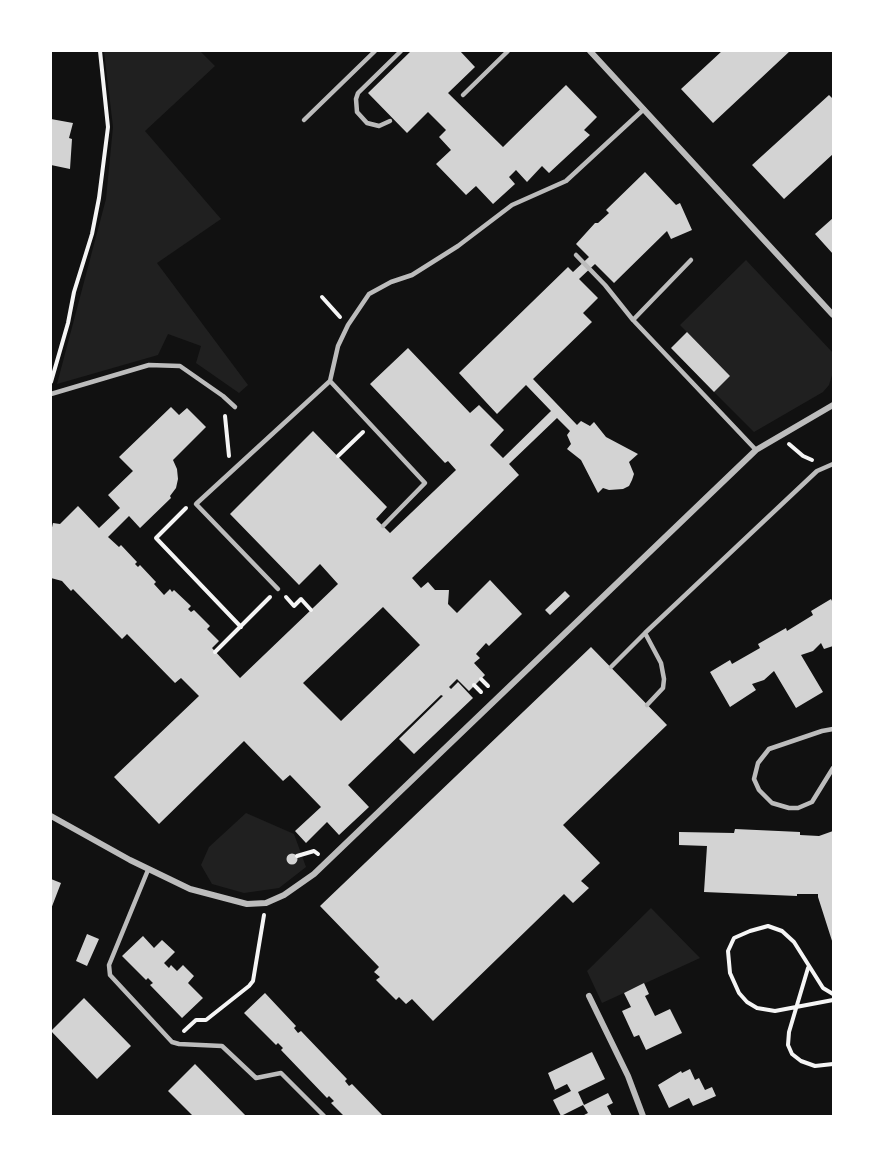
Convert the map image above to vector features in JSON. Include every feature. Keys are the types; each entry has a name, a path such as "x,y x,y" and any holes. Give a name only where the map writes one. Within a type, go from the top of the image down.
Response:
{"street":[{"path":"590,51 832,314"},
{"path":"51,816 148,870 189,889 247,904 266,903 284,895 314,874 756,450 833,405"},
{"path":"589,996 628,1076 643,1116"}],"lane":[{"path":"304,120 375,51"},
{"path":"390,121 379,126 367,123 357,112 356,99 358,93 401,51"},
{"path":"463,94 508,51"},
{"path":"278,589 196,504 330,381 338,346 348,325 369,294 412,275 458,246 512,205 566,181 644,110"},
{"path":"576,255 605,285 633,320 756,450"},
{"path":"633,320 691,260"},
{"path":"51,394 149,365 180,366 235,407"},
{"path":"330,381 424,483 383,526"},
{"path":"611,668 817,471 833,464"},
{"path":"645,633 661,663 664,679 663,688 647,705"},
{"path":"833,729 769,749 758,763 754,779 759,790 772,803 798,808 812,802 833,768"},
{"path":"148,870 109,965 110,975 172,1042 222,1046 255,1078 281,1073 324,1116"}],"path":[{"path":"51,383 74,292 92,234 99,198 108,127 100,51"},
{"path":"322,297 348,325"},
{"path":"223,396 231,472"},
{"path":"338,456 370,425"},
{"path":"196,504 189,505 156,538 241,627"},
{"path":"215,652 278,589"},
{"path":"289,600 294,606 302,599 312,610"},
{"path":"481,679 488,686"},
{"path":"474,685 482,692"},
{"path":"172,1042 196,1020 206,1020 253,981 266,903"},
{"path":"833,994 823,987 808,968 794,942 782,931 768,926 734,938 728,951 730,973 739,993 747,1002 757,1008 775,1011 833,1000"},
{"path":"808,968 789,1032 788,1045 792,1054 801,1061 815,1066 833,1064"}],"shaded area":[{"path":"104,51 200,51 215,66 145,131 221,219 157,263 248,385 239,393 196,363 201,346 168,334 158,355 57,384 106,199 113,127"},
{"path":"746,260 833,353 833,372 829,385 823,392 754,432 714,392 730,376 680,325"},
{"path":"246,813 294,834 306,867 279,888 244,893 212,884 201,865 209,847"},
{"path":"651,908 700,958 602,1003 587,971"}],"building":[{"path":"411,51 460,51 475,67 448,93 503,147 566,85 597,117 584,130 590,135 549,173 542,166 527,182 516,170 509,177 515,184 493,204 476,186 466,195 436,164 451,150 439,137 446,130 428,112 407,133 368,93"},
{"path":"722,51 790,51 713,123 681,89"},
{"path":"829,95 833,99 833,154 784,199 752,165"},
{"path":"51,119 73,123 69,138 72,139 70,169 51,165"},
{"path":"645,172 676,205 680,203 692,230 671,239 667,231 614,283 595,264 579,279 598,298 583,313 592,322 533,379 577,425 581,421 590,426 594,422 606,437 638,454 629,462 634,474 629,486 623,489 603,488 598,493 581,460 567,449 571,444 567,435 570,431 557,418 509,464 519,475 412,578 421,588 428,582 435,590 449,590 448,604 457,613 490,580 522,614 489,646 486,643 476,654 480,658 474,663 485,675 469,691 457,679 449,687 451,689 458,682 473,698 414,754 399,739 443,696 441,695 348,785 369,807 339,835 327,822 306,843 295,831 321,807 290,775 283,781 244,741 159,824 114,777 199,696 181,678 175,683 127,634 122,639 73,589 71,591 62,581 51,578 53,523 60,524 78,506 99,528 120,508 108,495 133,471 119,457 171,407 179,415 187,408 206,427 173,460 178,479 171,498 140,528 129,516 108,537 119,547 121,545 137,562 135,564 138,567 140,565 156,582 154,584 164,595 170,589 172,592 174,590 191,606 188,609 191,612 194,610 210,626 207,629 219,641 212,648 240,678 338,584 320,564 299,585 230,514 313,431 387,507 376,519 390,533 456,470 448,461 445,463 370,384 408,348 470,413 479,405 504,430 490,445 503,458 551,411 526,385 497,414 459,373 568,267 573,272 589,257 576,244 595,223 609,213 606,210","holes":["383,607 420,645 341,721 303,683"]},
{"path":"833,218 833,254 815,234"},
{"path":"687,332 730,376 714,392 671,348"},
{"path":"565,591 570,596 550,615 545,610"},
{"path":"831,599 833,603 833,646 824,649 821,643 813,651 801,655 823,692 796,708 774,671 764,680 752,684 756,690 730,707 710,672 730,660 732,664 760,648 758,644 786,628 787,631 813,615 811,611"},
{"path":"591,647 667,725 563,825 600,863 581,881 589,888 573,903 564,894 433,1021 412,999 406,1004 399,997 396,1000 376,980 380,977 374,972 379,967 320,906"},
{"path":"735,829 800,832 800,835 819,836 833,831 833,944 818,894 797,894 797,896 704,892 707,846 679,845 679,832 734,833"},
{"path":"292,853 298,859 292,865 286,859"},
{"path":"51,879 61,883 51,909"},
{"path":"87,934 99,939 87,966 76,961"},
{"path":"143,936 154,948 162,940 175,952 164,963 169,968 171,965 177,971 183,965 194,976 188,983 203,998 182,1018 150,985 153,983 148,978 146,980 122,956"},
{"path":"644,983 649,994 645,996 655,1016 670,1009 682,1033 646,1050 639,1035 634,1037 622,1011 631,1007 624,993"},
{"path":"265,993 296,1026 294,1028 298,1033 301,1031 347,1079 345,1081 349,1086 352,1084 383,1116 344,1116 331,1103 334,1101 329,1096 327,1098 281,1050 283,1048 278,1043 276,1045 244,1013"},
{"path":"84,998 131,1046 97,1079 51,1031"},
{"path":"592,1052 605,1079 578,1092 584,1105 608,1093 613,1103 607,1106 612,1116 582,1116 588,1113 583,1105 561,1116 553,1100 571,1091 567,1084 555,1090 548,1073"},
{"path":"195,1064 246,1116 193,1116 168,1091"},
{"path":"690,1069 695,1080 699,1078 705,1090 712,1087 716,1096 693,1106 689,1098 669,1108 658,1085 681,1071 682,1073"}]}
